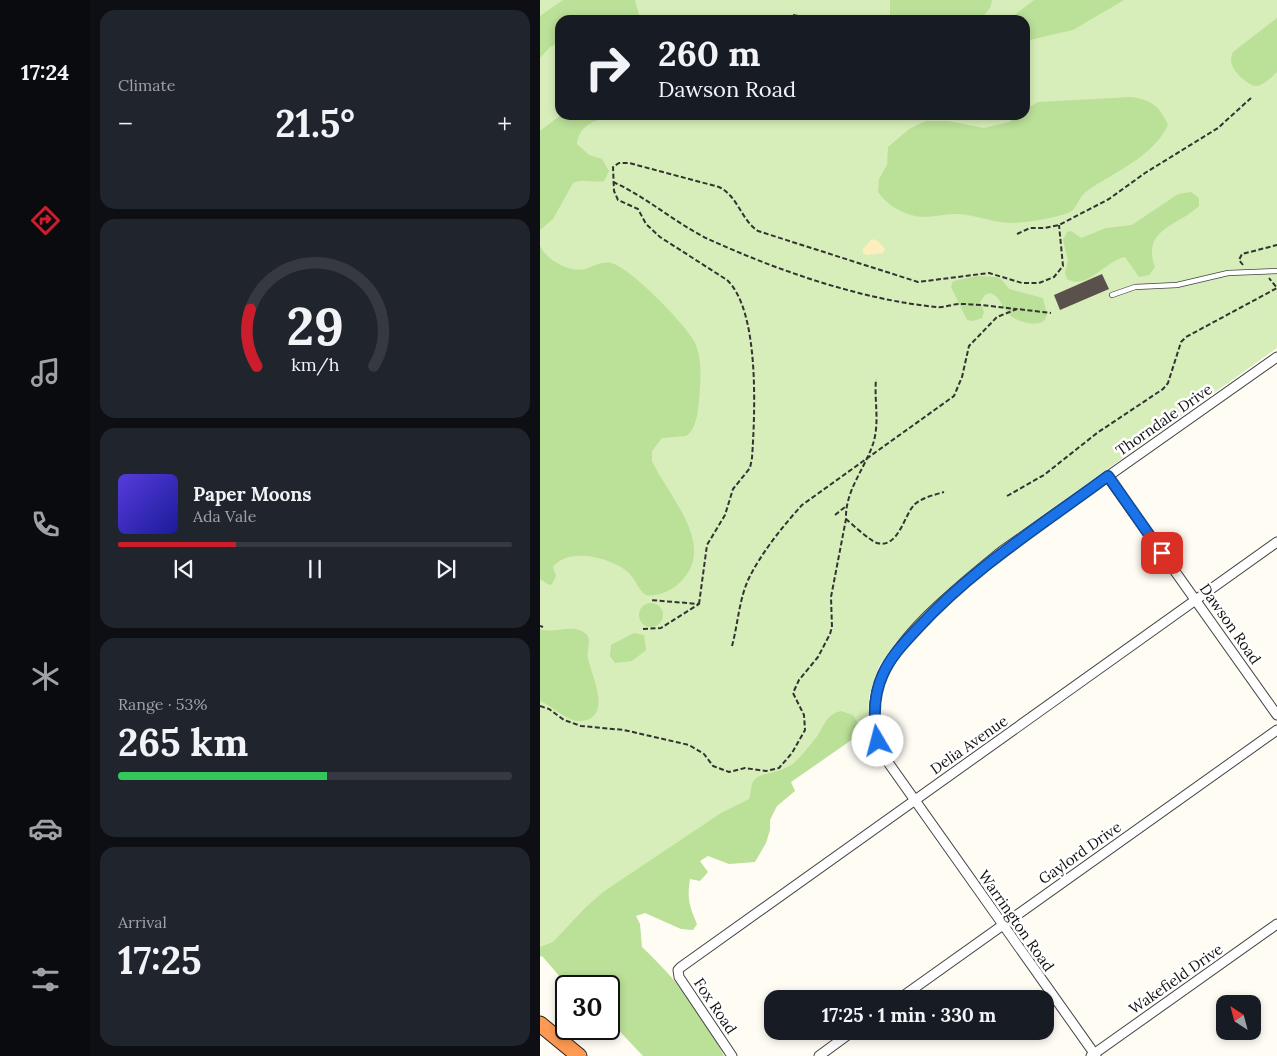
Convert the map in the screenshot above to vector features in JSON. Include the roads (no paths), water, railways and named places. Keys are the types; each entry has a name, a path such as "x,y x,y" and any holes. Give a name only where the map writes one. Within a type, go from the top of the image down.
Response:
{"highway":[{"path":"540,1024 579,1056"}],"street":[{"name":"Thorndale Drive","path":"914,801 885,758 878,741 874,708 884,672 901,646 970,577 1002,551 1277,356"},
{"name":"Dawson Road","path":"1108,476 1277,715"},
{"name":"Delia Avenue","path":"678,970 1277,542"},
{"name":"Gaylord Drive","path":"911,990 1277,730"},
{"name":"Warrington Road","path":"914,801 1094,1055"},
{"name":"Wakefield Drive","path":"1094,1055 1277,924"},
{"name":"Fox Road","path":"678,970 679,977 732,1056"},
{"path":"819,1056 841,1040"}],"lane":[{"path":"1112,295 1135,287 1163,287 1228,273 1277,271"}]}
